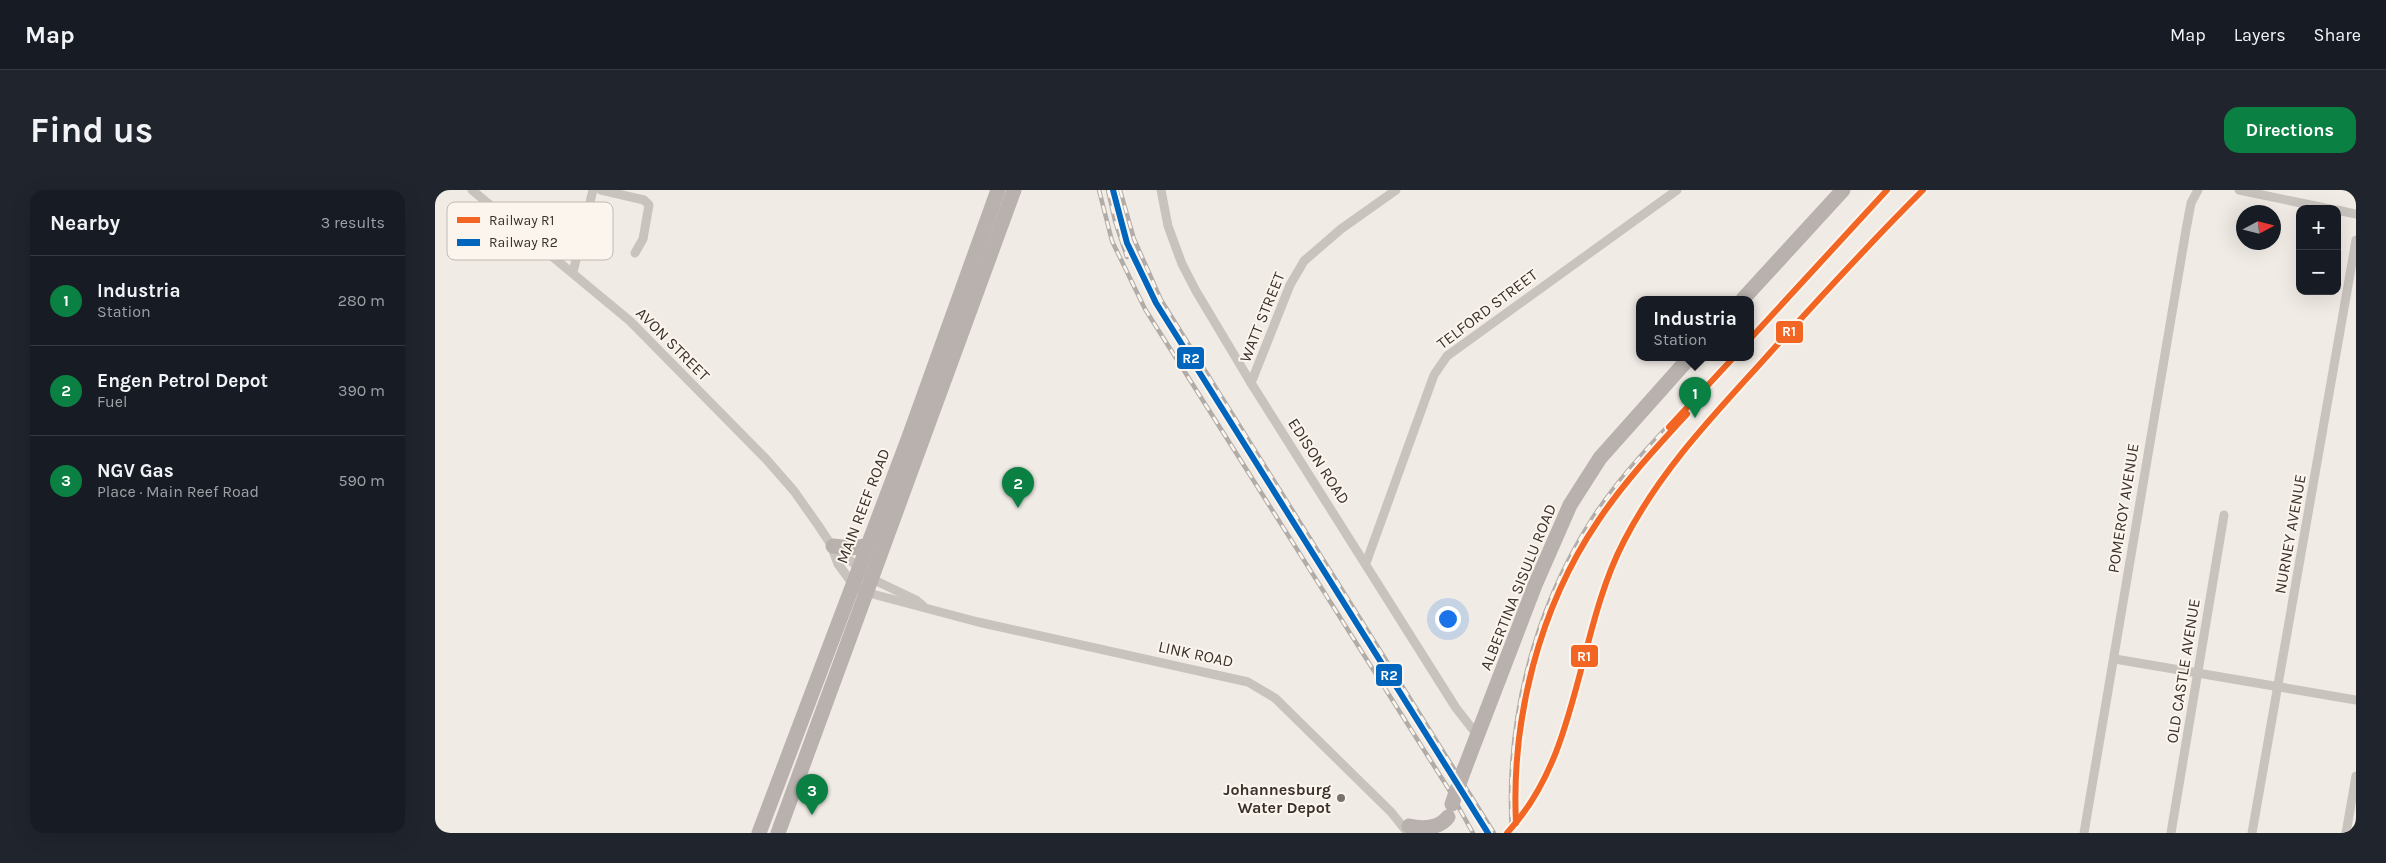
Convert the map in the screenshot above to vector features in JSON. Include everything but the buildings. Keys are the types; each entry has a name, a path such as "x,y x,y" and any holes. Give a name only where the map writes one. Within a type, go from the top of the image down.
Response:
{"main road":[{"name":"MAIN REEF ROAD","path":"778,833 984,249 998,190"},
{"name":"MAIN REEF ROAD","path":"759,833 866,546 909,437 984,249 1014,190"},
{"path":"1746,296 1843,190"},
{"name":"ALBERTINA SISULU ROAD","path":"1443,833 1464,770 1539,576 1571,505 1589,475 1612,443 1686,361"},
{"path":"831,544 851,548 866,546"},
{"path":"1409,829 1439,825 1450,811"}],"street":[{"name":"AVON STREET","path":"472,190 487,202"},
{"path":"601,190 644,200 649,205 643,239 635,253"},
{"name":"EDISON ROAD","path":"1161,190 1167,226 1182,264 1251,383 1456,708 1477,736"},
{"name":"WATT STREET","path":"1251,383 1290,285 1304,260 1341,229 1396,190"},
{"name":"TELFORD STREET","path":"1365,563 1434,375 1447,356 1677,190"},
{"name":"POMEROY AVENUE","path":"2085,833 2115,659 2138,507 2186,230 2191,203 2198,190"},
{"path":"2239,190 2311,205"},
{"path":"2341,211 2356,214"},
{"name":"NURNEY AVENUE","path":"2252,833 2356,240"},
{"name":"AVON STREET","path":"558,260 629,320 782,476 855,576"},
{"path":"573,272 576,260"},
{"name":"OLD CASTLE AVENUE","path":"2171,833 2224,515"},
{"name":"AVON STREET","path":"831,544 838,564 855,576"},
{"path":"855,576 867,585"},
{"path":"855,576 867,585"},
{"name":"LINK ROAD","path":"867,585 916,600 923,606"},
{"name":"LINK ROAD","path":"867,585 907,605 923,606 979,622 1248,682 1275,698 1409,829"},
{"path":"2115,659 2356,700"},
{"path":"2346,833 2356,776"},
{"path":"1409,829 1434,833"}],"railway":[{"path":"1099,190 1112,241 1145,309 1448,788 1473,833"},
{"path":"1108,190 1115,221 1127,257"},
{"path":"1120,190 1134,239 1161,300 1494,833"},
{"path":"1754,335 1887,190"},
{"path":"1521,816 1539,784 1554,750 1609,576 1623,542 1651,494 1684,450 1720,408 1798,322 1923,190"},
{"path":"1512,833 1513,751 1527,670 1539,630 1571,555 1607,497 1641,455 1730,361"}],"rail line":[{"name":"R2","path":"1113,190 1127,243 1156,303 1488,833"},
{"name":"R1","path":"1754,335 1887,190"},
{"name":"R1","path":"1507,833 1531,802 1550,767 1564,730 1608,577 1624,541 1638,516 1669,470 1722,406 1840,276 1923,190"},
{"name":"R1","path":"1669,427 1730,361"},
{"name":"R1","path":"1516,823 1518,744 1524,705 1545,627 1560,590 1577,555 1608,507 1687,414"}],"place":[{"name":"Industria","path":"1695,418"},
{"name":"Engen Petrol Depot","path":"1018,508"},
{"name":"Johannesburg Water Depot","path":"1341,798"},
{"name":"NGV Gas","path":"812,815"}]}
